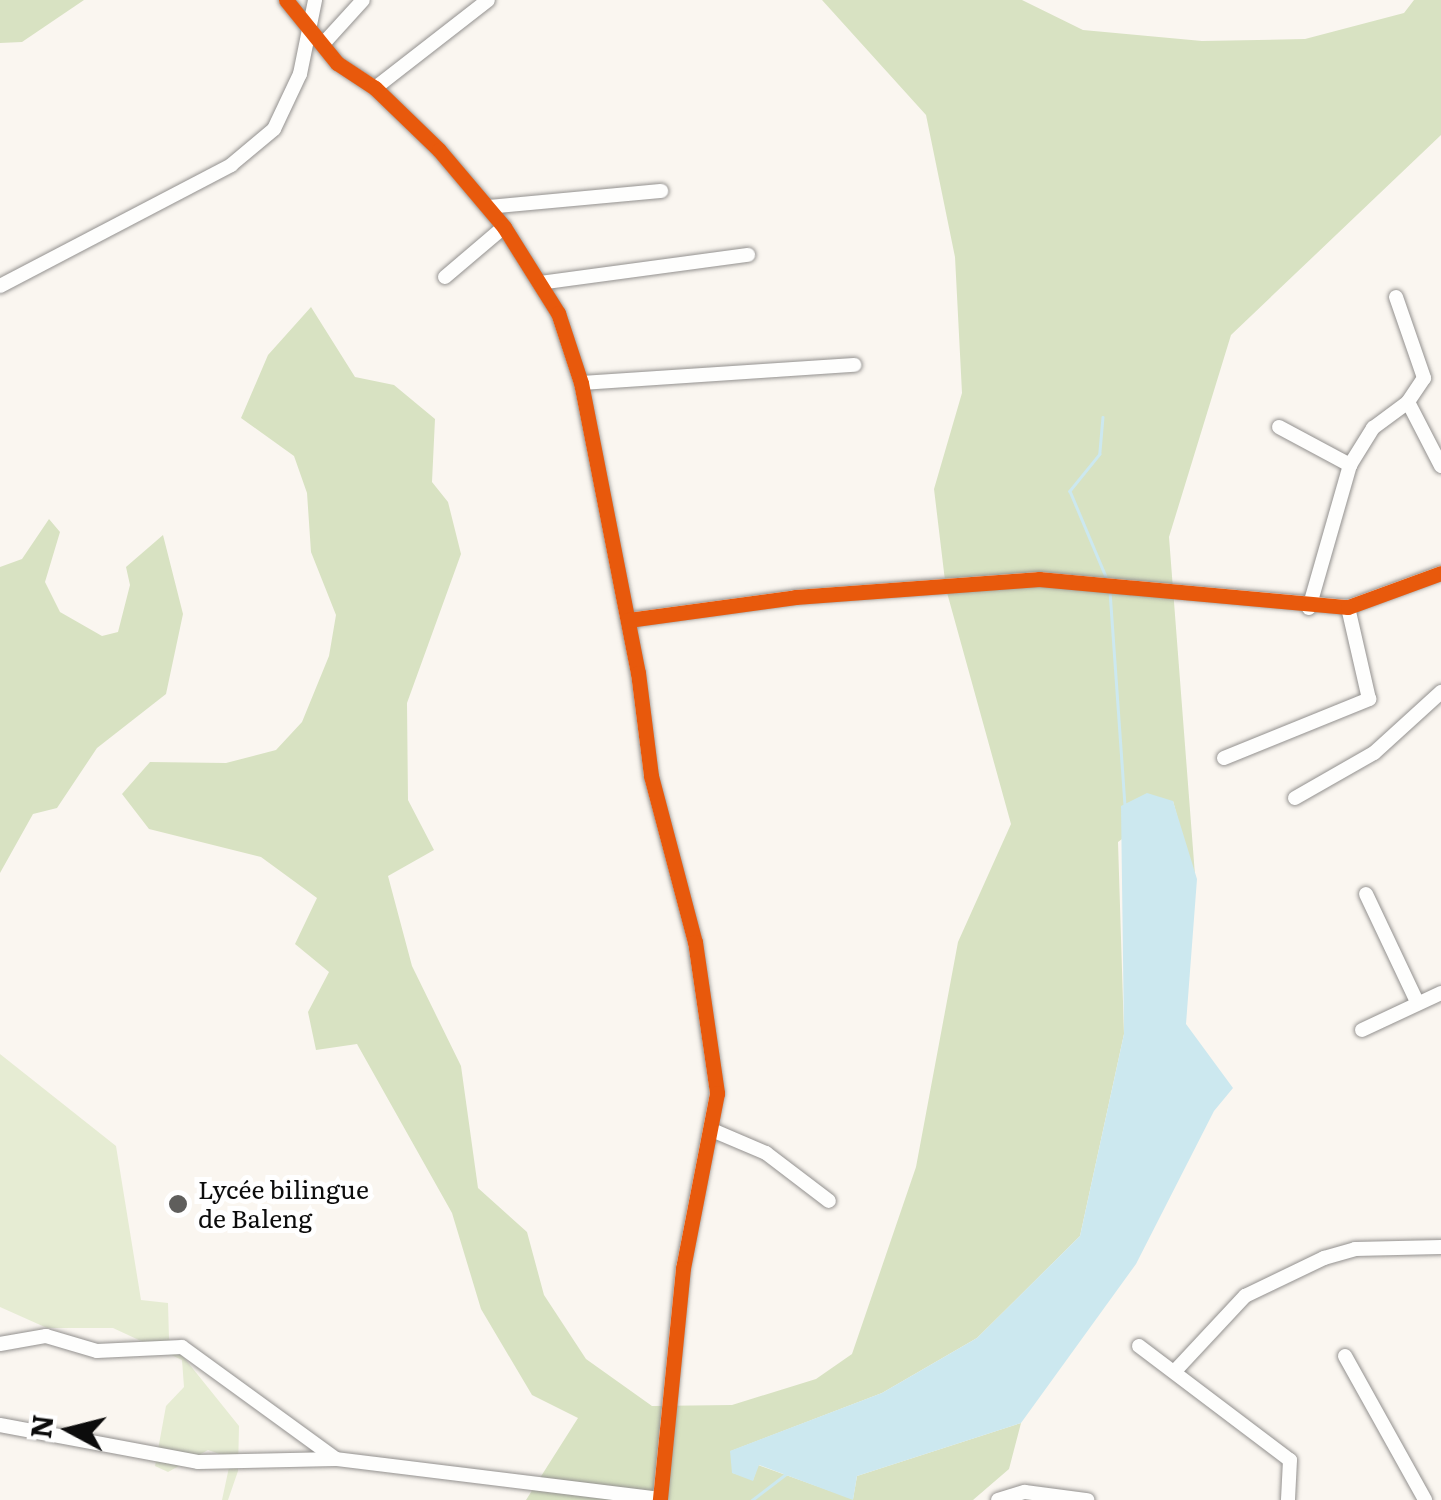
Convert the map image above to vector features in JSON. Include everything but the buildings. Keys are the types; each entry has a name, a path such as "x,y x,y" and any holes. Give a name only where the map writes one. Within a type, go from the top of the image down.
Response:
{"street":[{"path":"0,1424 198,1462 336,1460 660,1500 684,1268 712,1130 714,1051 694,942 651,776 628,620 580,383 540,283 504,227 374,88 323,44 311,23 286,0"},
{"path":"0,286 251,149 287,108 315,0"},
{"path":"323,44 363,0"},
{"path":"374,88 488,0"},
{"path":"488,207 661,191"},
{"path":"445,277 504,227"},
{"path":"540,283 748,255"},
{"path":"1309,608 1350,465 1373,428 1408,402 1424,378 1396,298"},
{"path":"580,383 854,365"},
{"path":"1408,402 1441,466"},
{"path":"1279,427 1350,465"},
{"path":"628,620 795,598 1039,579 1095,580 1309,608 1348,607 1441,573"},
{"path":"1224,758 1369,699 1348,607"},
{"path":"1294,798 1374,753 1441,692"},
{"path":"1366,894 1416,1002"},
{"path":"1362,1030 1416,1002 1441,994"},
{"path":"712,1130 766,1154 829,1201"},
{"path":"1174,1371 1245,1296 1324,1258 1355,1249 1441,1247"},
{"path":"0,1344 46,1336 98,1351 182,1348 226,1373 336,1460"},
{"path":"1139,1346 1290,1460 1288,1500"},
{"path":"1345,1356 1425,1500"},
{"path":"998,1500 1024,1492 1087,1500"}],"green space":[{"path":"0,0 84,0 22,42 0,43"},
{"path":"822,0 1022,0 1083,30 1202,41 1305,39 1404,13 1414,0 1441,0 1441,135 1231,335 1169,537 1196,888 1173,801 1118,842 1124,1034 1080,1236 977,1338 882,1393 731,1451 733,1473 753,1480 758,1465 853,1499 857,1476 1021,1423 1009,1469 973,1500 526,1500 578,1418 532,1395 481,1309 452,1213 357,1044 316,1050 308,1012 329,972 295,944 317,898 261,857 149,829 122,794 150,762 226,763 276,750 302,722 329,656 336,615 311,552 307,493 294,456 241,418 268,355 311,307 355,377 394,385 435,419 432,482 448,502 461,554 407,703 408,800 434,850 388,876 412,966 461,1066 478,1188 527,1232 544,1295 586,1359 652,1406 732,1405 816,1379 852,1354 916,1167 958,942 1011,824 946,589 934,489 962,393 955,257 926,115"},
{"path":"49,519 60,532 45,582 60,612 102,636 118,632 130,585 126,567 163,535 183,614 166,694 97,748 57,808 33,814 0,873 0,567 22,559"},
{"path":"0,1054 116,1146 141,1300 168,1303 169,1339 239,1426 238,1471 228,1500 222,1500 231,1458 208,1450 168,1472 155,1466 166,1406 184,1387 182,1360 113,1328 47,1328 0,1307"}],"water":[{"path":"1147,793 1173,801 1197,879 1186,1024 1233,1088 1214,1111 1136,1264 1021,1423 857,1476 853,1500 759,1465 753,1481 732,1473 730,1451 882,1393 977,1338 1080,1236 1124,1034 1121,806"}],"waterway":[{"path":"1103,417 1100,454 1070,491 1107,579"},
{"path":"1110,591 1125,807"},
{"path":"752,1500 786,1474"}],"cycle path":[{"path":"286,0 337,63 375,88 439,150 504,227 558,313 581,383 638,673 651,776 695,942 717,1093 683,1268 660,1500"},
{"path":"628,620 795,597 1039,579 1348,607 1441,573"}],"place":[{"name":"Lycée bilingue de Baleng","path":"178,1204"}]}
